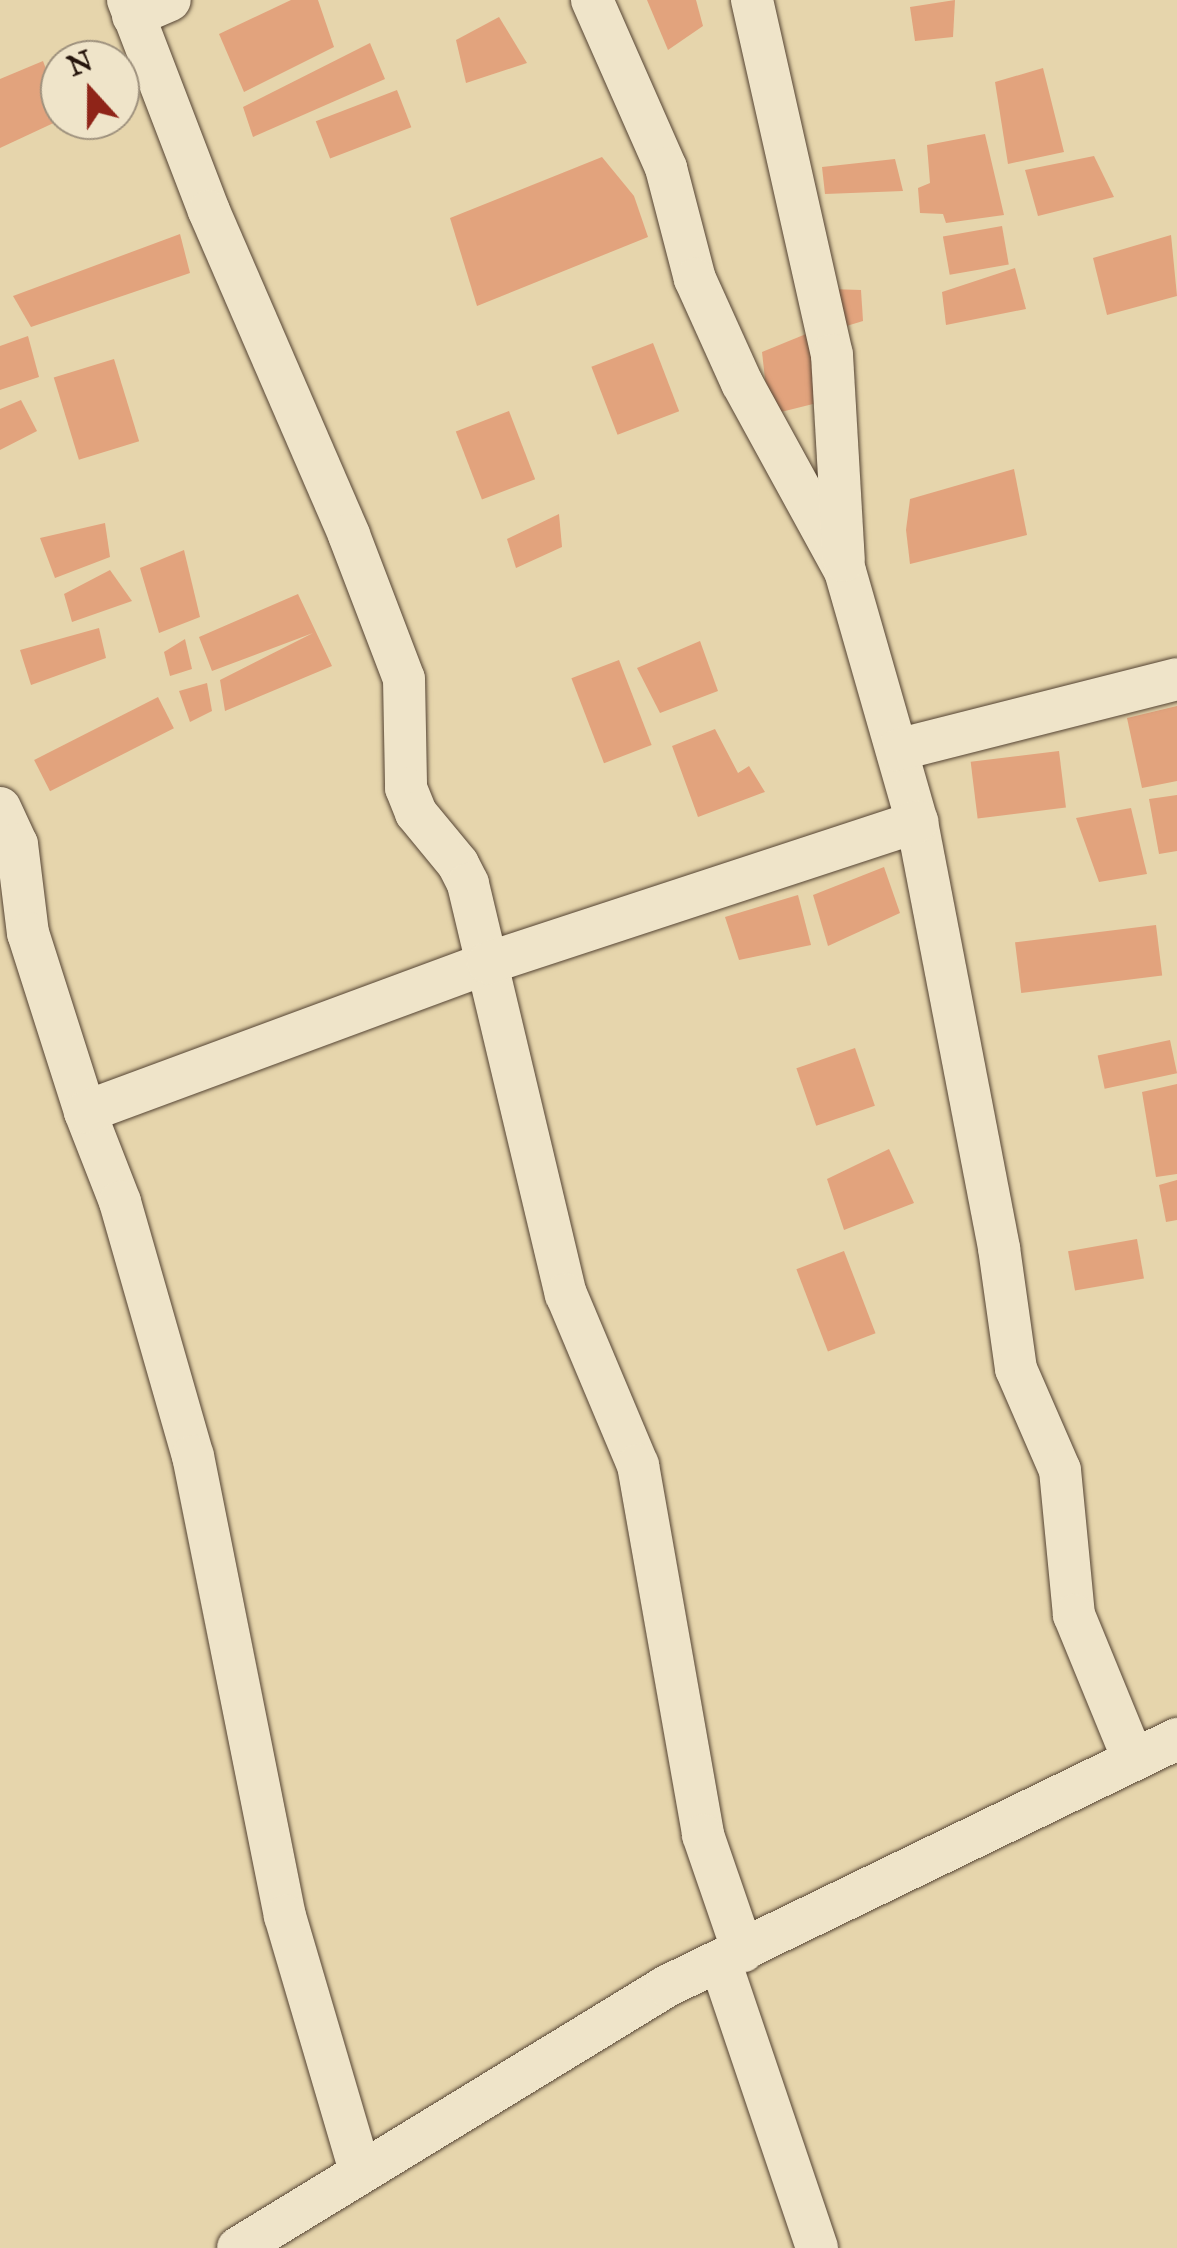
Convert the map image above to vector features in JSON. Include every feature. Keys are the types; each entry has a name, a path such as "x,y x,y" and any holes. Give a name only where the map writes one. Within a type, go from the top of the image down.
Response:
{"street":[{"path":"592,0 666,168 694,280 742,383 845,572 917,822 999,1248 1016,1368 1060,1470 1074,1615 1134,1758"},
{"path":"752,0 832,355 845,572"},
{"path":"144,5 209,211 404,678 406,788 416,813 458,864 468,884 566,1294 638,1464 704,1835 731,1956 817,2248"},
{"path":"897,750 1177,679"},
{"path":"0,808 17,844 28,933 85,1112 120,1202 193,1456 285,1916 360,2171"},
{"path":"85,1112 488,963 917,822"},
{"path":"238,2248 667,1986 1177,1740"}],"building":[{"path":"291,0 318,0 334,47 244,92 219,34"},
{"path":"647,0 696,0 703,26 668,50"},
{"path":"955,0 953,37 915,41 910,7"},
{"path":"499,17 527,63 466,83 456,40"},
{"path":"370,43 385,79 253,137 243,107"},
{"path":"40,62 40,129 0,148 0,79"},
{"path":"1043,68 1064,152 1008,164 995,82"},
{"path":"397,90 411,127 330,159 316,121"},
{"path":"985,134 1004,215 946,223 943,214 920,213 918,188 930,183 927,145"},
{"path":"1094,156 1114,197 1038,216 1025,170"},
{"path":"602,157 634,196 648,237 477,306 450,218"},
{"path":"895,159 903,191 825,194 822,167"},
{"path":"1002,226 1009,264 950,275 943,236"},
{"path":"180,234 190,273 31,327 13,296"},
{"path":"1171,235 1177,296 1107,315 1093,258"},
{"path":"1015,268 1026,309 946,325 942,292"},
{"path":"831,289 861,290 863,321 840,328"},
{"path":"806,334 825,401 769,415 762,352"},
{"path":"28,336 39,377 0,390 0,346"},
{"path":"653,343 679,411 618,435 591,367"},
{"path":"114,359 139,441 79,460 54,377"},
{"path":"21,400 37,431 0,450 0,409"},
{"path":"509,411 535,479 482,500 456,431"},
{"path":"1014,469 1027,535 910,564 906,530 910,499"},
{"path":"559,514 562,547 516,568 507,539"},
{"path":"105,523 110,557 55,578 40,538"},
{"path":"184,550 200,617 159,633 140,568"},
{"path":"110,570 132,601 72,622 64,594"},
{"path":"298,594 332,666 225,711 220,680 313,633 212,671 199,637"},
{"path":"99,628 106,658 31,685 20,650"},
{"path":"185,639 192,669 170,676 164,652"},
{"path":"700,641 718,691 660,713 637,668"},
{"path":"619,660 652,745 604,763 571,678"},
{"path":"207,683 212,711 190,722 179,691"},
{"path":"158,697 174,728 50,791 34,760"},
{"path":"1177,706 1177,781 1142,788 1127,718"},
{"path":"715,729 738,773 749,766 765,792 698,817 672,746"},
{"path":"1059,751 1066,808 978,818 971,762"},
{"path":"1177,795 1177,851 1159,854 1149,799"},
{"path":"1131,808 1147,874 1099,882 1076,818"},
{"path":"884,867 900,913 828,946 813,895"},
{"path":"798,895 811,945 739,960 725,917"},
{"path":"1156,925 1162,976 1021,993 1015,942"},
{"path":"1170,1040 1177,1073 1105,1089 1098,1055"},
{"path":"855,1048 875,1106 816,1126 796,1068"},
{"path":"1177,1084 1177,1174 1156,1177 1142,1092"},
{"path":"889,1149 914,1203 844,1230 827,1179"},
{"path":"1177,1180 1177,1220 1166,1222 1159,1185"},
{"path":"1137,1239 1144,1278 1075,1291 1068,1251"},
{"path":"844,1251 876,1333 828,1351 796,1269"}]}
